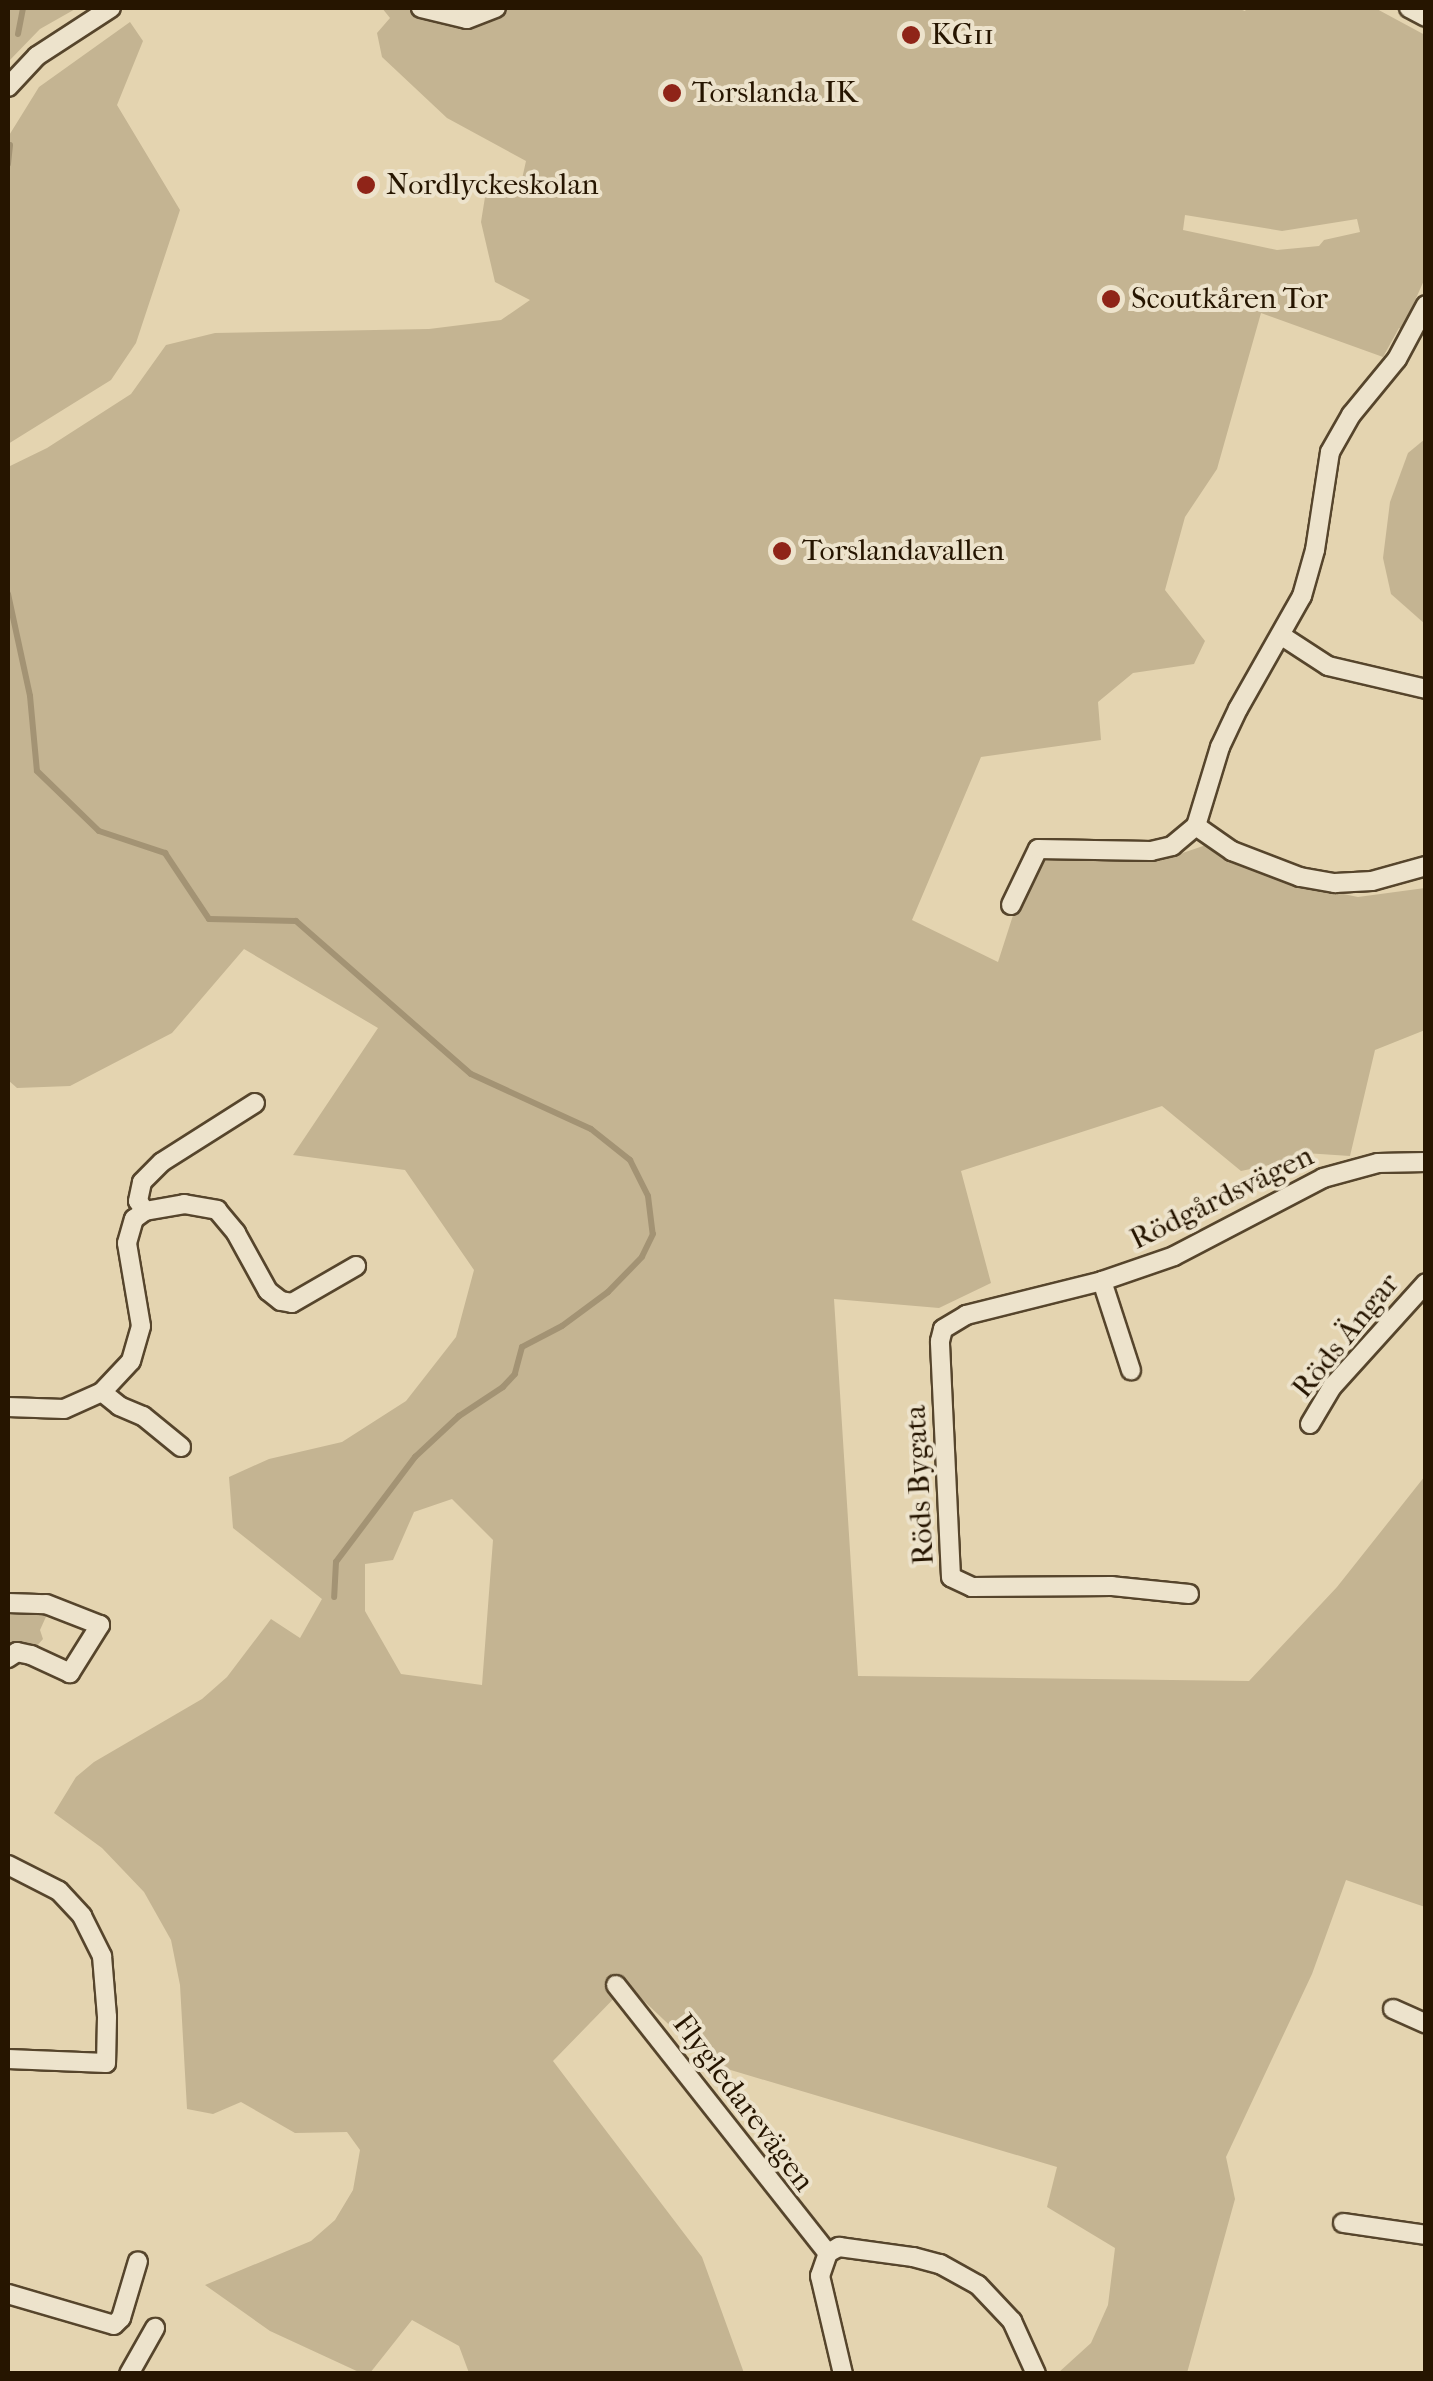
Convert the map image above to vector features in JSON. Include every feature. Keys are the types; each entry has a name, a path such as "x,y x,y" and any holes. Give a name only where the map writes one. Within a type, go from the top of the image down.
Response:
{"street":[{"path":"8,87 36,56 111,8"},
{"path":"421,8 468,19 496,8"},
{"path":"1409,8 1426,16"},
{"path":"1010,905 1038,849 1151,851 1172,846 1196,826 1226,734 1282,636 1311,566 1330,452 1350,415 1397,359 1426,305"},
{"path":"1282,636 1328,666 1426,689"},
{"path":"1196,826 1232,850 1317,880 1372,881 1426,866"},
{"path":"145,1211 138,1200 142,1182 152,1172 255,1103"},
{"name":"Rödgårdsvägen","path":"944,1329 966,1315 1102,1281 1174,1256 1323,1178 1378,1163 1426,1162"},
{"path":"8,1407 64,1409 102,1392 131,1360 141,1326 127,1243 134,1219 145,1211 184,1204 217,1210 236,1233 268,1291 281,1301 292,1303 356,1266"},
{"name":"Rödgårdsvägen","path":"1102,1281 1131,1370"},
{"name":"Röds Ängar","path":"1310,1424 1332,1387 1426,1282"},
{"name":"Röds Bygata","path":"944,1329 940,1342 951,1577 972,1587 1112,1586 1189,1594"},
{"path":"102,1392 143,1416 182,1447"},
{"path":"8,1603 46,1604 100,1625 70,1673 31,1654 16,1652 8,1658"},
{"path":"8,1889 12,1867 59,1891 95,1938 106,1976 106,2063 8,2060"},
{"name":"Flygledarevägen","path":"616,1985 828,2253"},
{"path":"1393,2009 1426,2024"},
{"path":"1343,2223 1426,2235"},
{"path":"843,2374 820,2276 828,2253 838,2247 913,2257 978,2285 1012,2321 1036,2374"},
{"path":"8,2294 114,2325 121,2318 138,2262"},
{"path":"129,2374 156,2328"}],"shaded area":[{"path":"8,8 77,8 40,29 8,62"},
{"path":"382,8 1375,8 1425,35 1425,278 1402,330 1399,328 1383,357 1261,313 1217,469 1185,517 1165,590 1205,641 1194,664 1133,673 1098,702 1101,740 981,757 912,920 998,962 1016,906 1048,855 1165,859 1206,845 1280,881 1358,897 1425,888 1425,1030 1375,1050 1350,1156 1305,1153 1289,1161 1241,1171 1162,1106 961,1171 991,1283 939,1308 834,1299 858,1676 1249,1681 1337,1587 1425,1476 1425,1907 1346,1880 1312,1974 1226,2157 1235,2199 1187,2373 1058,2373 1091,2343 1108,2305 1115,2248 1047,2207 1057,2167 724,2068 681,2036 627,1985 553,2061 702,2257 744,2373 469,2373 459,2346 412,2320 370,2373 361,2373 270,2331 205,2285 311,2241 335,2220 353,2190 360,2150 347,2132 295,2133 241,2102 213,2114 187,2109 180,1985 171,1940 144,1892 102,1848 54,1813 76,1777 94,1762 202,1699 227,1677 271,1619 300,1638 322,1599 233,1528 229,1477 269,1459 342,1442 406,1401 456,1337 474,1270 405,1170 293,1155 378,1028 244,949 172,1033 70,1086 17,1088 8,1080 8,467 47,448 131,394 166,345 215,333 429,329 501,320 530,300 495,282 481,222 485,197 522,179 526,161 447,118 382,57 377,33 390,18","holes":["1185,215 1282,231 1357,219 1360,232 1324,240 1319,246 1277,250 1183,230","452,1499 493,1540 482,1685 401,1674 365,1611 365,1564 393,1560 414,1512"]},
{"path":"130,22 143,41 117,105 180,210 136,343 111,380 8,444 8,137 39,87"},
{"path":"1425,439 1425,624 1391,594 1383,558 1390,502 1408,453"},
{"path":"8,1607 49,1610 40,1630 43,1639 35,1648 8,1649"}],"waterway":[{"path":"18,34 23,8"},
{"path":"8,164 10,145"},
{"path":"8,594 30,696 37,771 99,831 165,853 209,919 296,921 471,1074 591,1129 630,1160 648,1196 653,1234 642,1257 608,1292 562,1326 522,1347 515,1374 503,1387 459,1416 415,1457 336,1562 334,1597"}],"place":[{"name":"KG11","path":"911,35"},
{"name":"Torslanda IK","path":"672,93"},
{"name":"Nordlyckeskolan","path":"366,185"},
{"name":"Scoutkåren Tor","path":"1111,299"},
{"name":"Torslandavallen","path":"782,551"}]}
